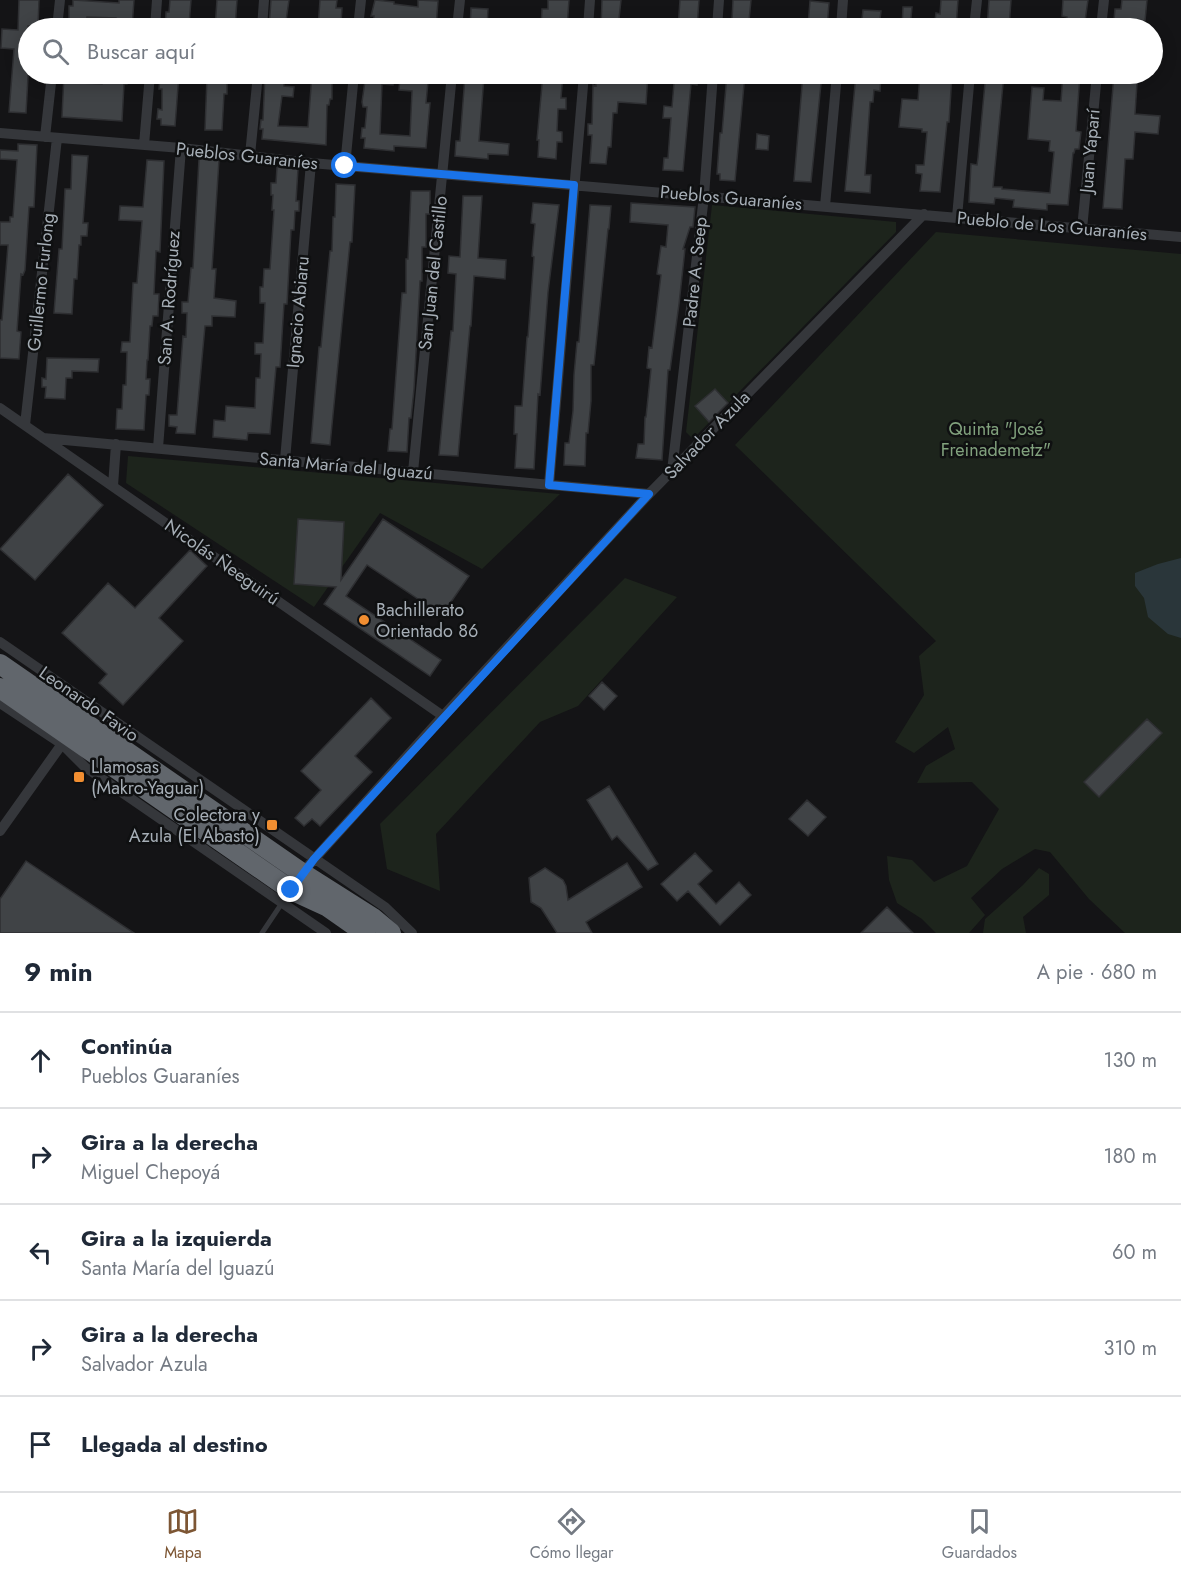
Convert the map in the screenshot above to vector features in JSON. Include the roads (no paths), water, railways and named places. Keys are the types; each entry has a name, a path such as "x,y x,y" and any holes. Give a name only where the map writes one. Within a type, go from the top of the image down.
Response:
{"highway":[{"path":"0,664 297,881 328,908 365,933"},
{"path":"0,688 297,881 373,918 391,933"}],"street":[{"path":"58,18 60,0"},
{"path":"156,18 158,0"},
{"path":"263,18 264,0"},
{"path":"359,18 361,0"},
{"path":"458,18 460,0"},
{"path":"589,18 590,0"},
{"path":"718,18 719,0"},
{"path":"842,18 843,0"},
{"path":"975,18 977,0"},
{"path":"1102,18 1104,0"},
{"name":"Guillermo Furlong","path":"25,426 51,137 52,84"},
{"path":"144,145 149,84"},
{"path":"250,155 257,84"},
{"path":"345,166 353,84"},
{"name":"San Juan del Castillo","path":"413,472 451,84"},
{"path":"549,485 583,84"},
{"name":"Padre A. Seep","path":"672,471 704,196 712,84"},
{"path":"825,206 836,84"},
{"path":"957,217 969,84"},
{"name":"Juan Yaparí","path":"1082,229 1096,84"},
{"name":"Pueblos Guaraníes","path":"0,133 181,148 310,163 924,214"},
{"name":"San A. Rodríguez","path":"158,448 181,148"},
{"name":"Ignacio Abiaru","path":"285,460 310,163"},
{"name":"Pueblo de Los Guaraníes","path":"924,214 1181,237"},
{"name":"Salvador Azula","path":"297,881 443,716 649,494 924,214"},
{"name":"Nicolás Ñeeguirú","path":"0,408 443,716"},
{"name":"Santa María del Iguazú","path":"43,438 649,494"},
{"path":"113,486 116,444"},
{"name":"Leonardo Favio","path":"0,642 297,881 385,908 412,933"},
{"path":"0,703 62,744 85,767 297,881 326,933"},
{"path":"0,831 62,744"}],"lane":[{"path":"262,933 297,881"}],"place":[{"name":"Bachillerato Orientado 86","path":"364,620"},
{"name":"Llamosas (Makro-Yaguar)","path":"79,777"},
{"name":"Colectora y Azula (El Abasto)","path":"272,825"}],"park label":[{"name":"Quinta \"José Freinademetz\"","path":"996,439"}]}
